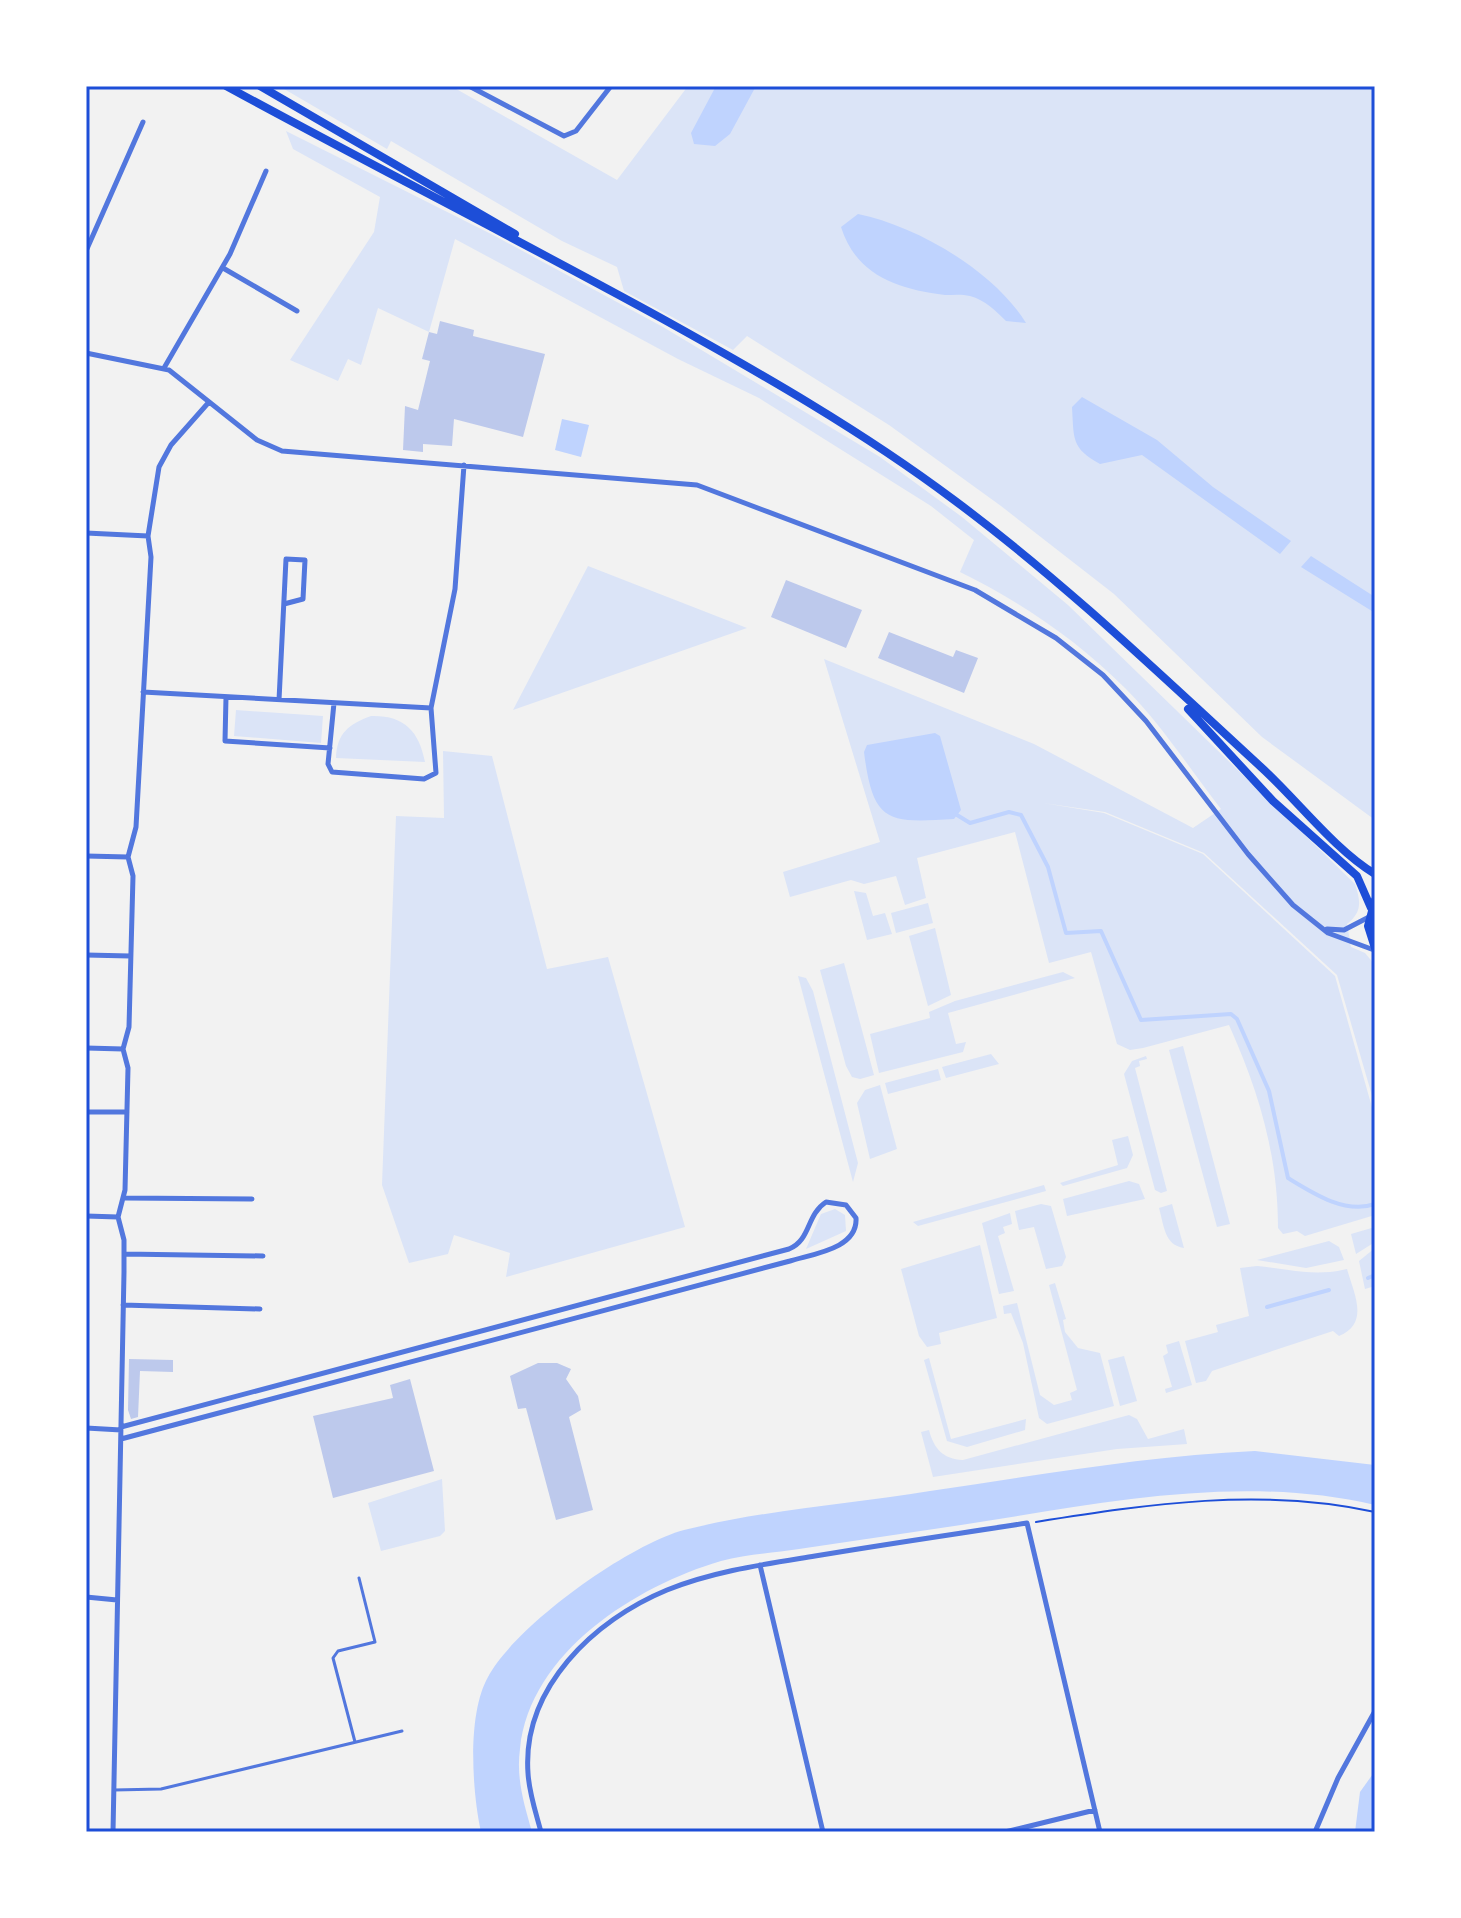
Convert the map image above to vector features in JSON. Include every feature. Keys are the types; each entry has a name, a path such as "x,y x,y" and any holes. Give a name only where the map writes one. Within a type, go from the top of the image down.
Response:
{"main road":[{"path":"226,86 563,264"},
{"path":"260,86 563,264 783,387 894,457 1037,566 1286,791 1356,860 1375,874"},
{"path":"1152,670 1273,801 1357,876 1372,908 1369,935 1375,949"}],"street":[{"path":"469,86 561,136 576,131 611,86"},
{"path":"86,251 143,122"},
{"path":"164,368 223,268 266,171"},
{"path":"223,268 297,311"},
{"path":"86,353 164,368 257,440 282,451 697,485 997,601 1071,648 1126,697 1283,896 1319,927 1375,949"},
{"path":"113,1832 124,1254 118,1217 125,1198 128,1068 123,1049 129,1027 133,876 128,857 135,840 151,557 148,536 161,462 171,445 209,402"},
{"path":"334,703 329,769 334,774 429,779 438,770 431,708 456,580 464,465"},
{"path":"86,533 148,536"},
{"path":"279,700 286,559 305,560 303,599 284,604"},
{"path":"143,692 431,708"},
{"path":"226,697 225,741 330,748"},
{"path":"86,856 128,857"},
{"path":"1319,927 1344,930 1372,908"},
{"path":"86,955 130,956"},
{"path":"86,1048 123,1049"},
{"path":"86,1112 127,1112"},
{"path":"125,1198 252,1199"},
{"path":"86,1428 121,1428 789,1249 802,1241 815,1212 826,1202 846,1205 856,1218 855,1232 845,1242 790,1261 121,1439"},
{"path":"86,1216 118,1217"},
{"path":"124,1254 263,1256"},
{"path":"123,1305 260,1309"},
{"path":"541,1832 527,1770 539,1706 562,1666 588,1640 651,1597 697,1580 760,1565 1027,1523 1100,1832"},
{"path":"760,1565 823,1832"},
{"path":"86,1597 117,1600"},
{"path":"1315,1832 1338,1778 1375,1711"},
{"path":"1005,1832 1095,1810"}],"lane":[{"path":"355,1742 333,1658 338,1651 375,1642 359,1578"},
{"path":"114,1790 161,1789 402,1731"}],"path":[{"path":"1027,1523 1162,1502 1242,1498 1320,1503 1375,1512"}],"shaded area":[{"path":"279,86 451,86 617,180 688,86 1375,86 1375,820 1262,737 1114,594 1001,506 889,425 747,336 733,350 624,291 617,267 562,241 391,141 387,149"},
{"path":"286,131 495,236 663,327 880,457 962,517 1068,605 1355,884 1359,906 1347,924 1351,947 1365,953 1375,965 1375,1106 1337,975 1204,853 1105,812 1043,803 1104,813 1203,854 1335,976 1375,1118 1375,1215 1305,1236 1297,1231 1283,1234 1278,1228 1275,1175 1265,1124 1229,1025 1143,1048 1130,1050 1117,1044 1091,952 1049,963 1015,832 917,858 926,898 905,905 896,876 864,884 851,880 790,897 783,872 880,842 824,659 1034,744 1193,828 1221,809 1163,732 1125,688 1088,654 1047,623 960,572 974,540 931,506 759,398 678,359 455,239 429,332 378,308 361,365 348,359 338,381 290,360 374,232 380,197 293,149"},
{"path":"588,566 747,628 513,710"},
{"path":"236,710 323,716 321,743 234,736"},
{"path":"371,716 392,718 408,727 419,741 425,762 336,758 339,742 346,731 356,722"},
{"path":"443,751 492,756 547,969 608,957 685,1227 506,1277 510,1253 454,1235 448,1254 409,1263 382,1185 396,816 444,818"},
{"path":"854,891 866,893 873,916 885,913 892,934 867,940"},
{"path":"928,903 933,923 896,933 891,913"},
{"path":"935,928 951,995 928,1006 909,936"},
{"path":"844,963 874,1075 860,1079 852,1077 846,1066 820,970"},
{"path":"1063,972 1075,978 948,1013 956,1044 966,1042 963,1052 879,1073 870,1034 930,1018 929,1012 955,1001"},
{"path":"798,976 806,978 813,991 858,1163 853,1182"},
{"path":"1183,1046 1230,1224 1217,1227 1169,1050"},
{"path":"991,1054 999,1064 946,1078 942,1067"},
{"path":"1146,1056 1147,1059 1139,1061 1140,1066 1135,1068 1167,1191 1161,1193 1155,1190 1124,1074 1132,1061"},
{"path":"938,1069 941,1080 888,1094 885,1083"},
{"path":"880,1085 897,1149 870,1159 857,1103 865,1090"},
{"path":"1128,1136 1133,1155 1127,1168 1063,1186 1060,1183 1118,1165 1112,1140"},
{"path":"1129,1181 1139,1184 1145,1199 1067,1216 1063,1199"},
{"path":"1044,1185 1046,1191 918,1226 913,1222"},
{"path":"1041,1204 1051,1206 1066,1257 1062,1266 1046,1269 1034,1227 1019,1230 1015,1211"},
{"path":"1172,1204 1184,1248 1172,1243 1164,1227 1159,1208"},
{"path":"835,1209 845,1215 846,1231 806,1249 821,1214"},
{"path":"1010,1213 1012,1224 1003,1227 1005,1233 998,1236 1014,1291 999,1294 982,1223"},
{"path":"1375,1227 1375,1242 1356,1254 1351,1234"},
{"path":"1329,1241 1339,1247 1344,1260 1306,1268 1257,1260"},
{"path":"980,1245 997,1318 939,1333 941,1344 927,1347 919,1336 901,1269"},
{"path":"1375,1248 1375,1286 1365,1289 1359,1261"},
{"path":"1257,1266 1313,1272 1347,1269 1356,1298 1354,1324 1339,1336 1333,1331 1212,1371 1206,1381 1196,1383 1185,1341 1218,1332 1216,1325 1249,1316 1240,1268"},
{"path":"1055,1283 1066,1319 1063,1320 1065,1332 1078,1348 1100,1353 1114,1406 1047,1424 1039,1418 1023,1343 1011,1313 1004,1314 1003,1306 1017,1303 1040,1395 1054,1405 1072,1400 1070,1393 1077,1390 1049,1285"},
{"path":"1179,1341 1192,1385 1166,1393 1165,1389 1172,1387 1163,1356 1168,1353 1166,1345"},
{"path":"1124,1356 1137,1401 1120,1406 1108,1360"},
{"path":"929,1358 951,1439 1026,1419 1025,1430 967,1447 947,1441 924,1360"},
{"path":"1129,1415 1137,1419 1148,1439 1184,1429 1187,1444 1117,1449 933,1477 921,1432 929,1430 940,1452 963,1460"},
{"path":"442,1479 445,1531 440,1536 381,1551 368,1503"}],"water":[{"path":"716,86 756,86 730,134 715,146 694,144 691,133"},
{"path":"858,214 905,229 952,254 995,286 1026,323 1006,321 985,303 970,296 911,289 881,277 857,257 841,227"},
{"path":"1082,397 1157,440 1213,487 1291,541 1280,554 1142,455 1100,464 1091,458 1079,447 1074,435 1072,407"},
{"path":"562,419 589,425 581,457 555,450"},
{"path":"1311,556 1375,597 1375,613 1301,567"},
{"path":"935,733 940,736 961,810 954,819 899,819 888,814 879,806 873,793 864,752 867,745"},
{"path":"1255,1451 1375,1465 1375,1505 1323,1496 1271,1492 1168,1495 740,1557 688,1572 655,1587 592,1628 566,1653 544,1682 528,1714 519,1760 522,1791 532,1832 481,1832 473,1753 477,1711 488,1677 502,1656 548,1612 605,1569 661,1538 714,1523 776,1512 1133,1462"},
{"path":"1375,1771 1375,1832 1355,1832 1360,1792"}],"building":[{"path":"440,321 474,330 473,336 545,354 523,437 454,419 452,446 423,444 423,452 403,450 405,406 418,410 430,361 422,359 429,332 437,334"},
{"path":"786,580 862,610 846,648 771,617"},
{"path":"889,632 953,657 956,650 978,658 964,693 878,658"},
{"path":"129,1359 173,1360 173,1372 140,1371 138,1417 131,1419 128,1410"},
{"path":"538,1363 557,1363 571,1369 566,1379 578,1396 581,1410 569,1417 593,1510 556,1520 526,1408 518,1409 510,1376"},
{"path":"410,1379 434,1471 333,1498 313,1416 393,1398 390,1385"}],"waterway":[{"path":"957,815 970,823 1009,812 1021,815 1048,867 1066,933 1101,931 1141,1020 1231,1014 1237,1019 1269,1091 1288,1178 1330,1201 1352,1206 1375,1204"},
{"path":"1368,1278 1375,1275"},
{"path":"1267,1307 1329,1290"}]}
